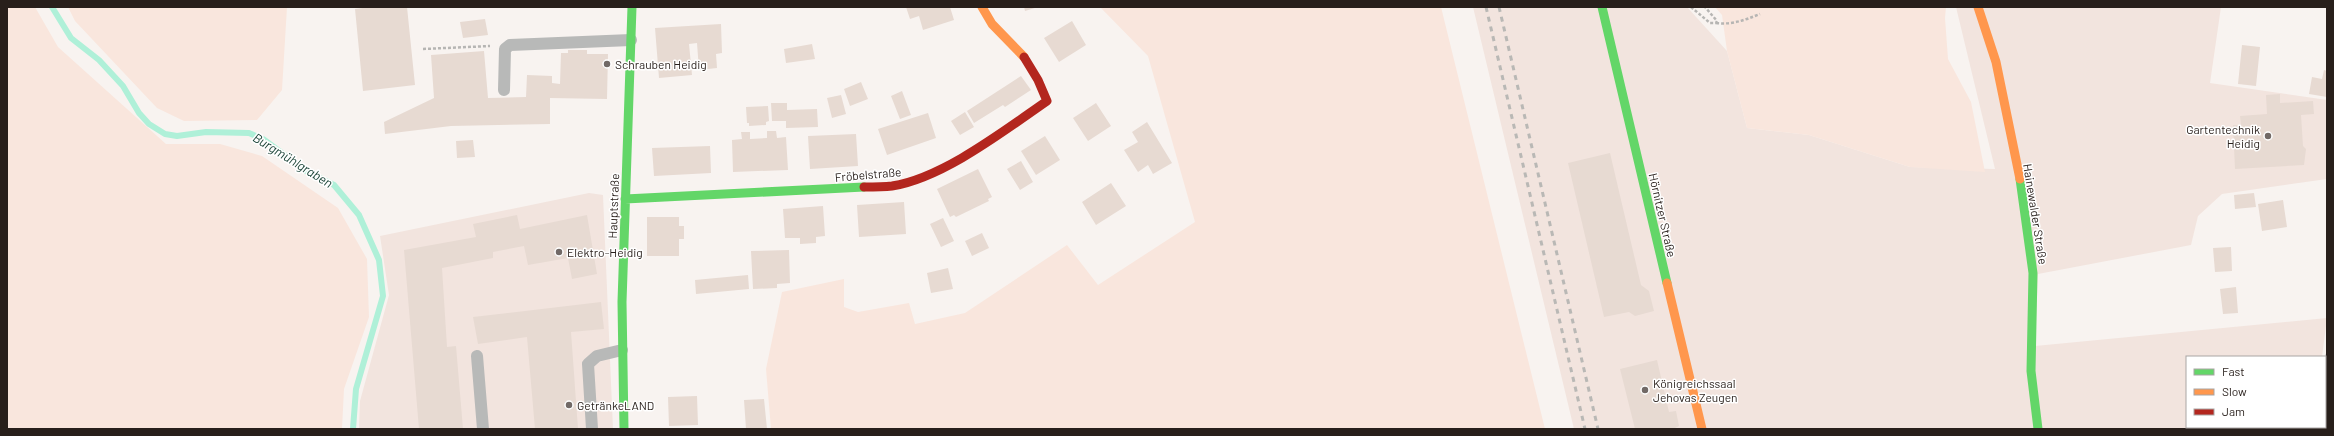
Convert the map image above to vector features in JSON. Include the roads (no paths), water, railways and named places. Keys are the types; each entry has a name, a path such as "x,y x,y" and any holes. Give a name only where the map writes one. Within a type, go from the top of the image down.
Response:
{"street":[{"name":"Hauptstraße","path":"624,429 622,350 625,200 632,7"},
{"name":"Fröbelstraße","path":"625,200 892,186 914,181 990,140 1047,101 1040,84 1029,65 1015,46 994,29 982,7"},
{"name":"Hörnitzer Straße","path":"1602,7 1702,429"},
{"name":"Hainewalder Straße","path":"1978,7 1996,62 2021,183 2033,273 2031,371 2038,429"},
{"path":"2326,429 2327,424"}],"lane":[{"path":"504,90 505,49 510,45 631,40"},
{"path":"592,429 588,364 597,356 622,350"},
{"path":"477,356 483,429"}],"waterway":[{"name":"Burgmühlgraben","path":"52,7 71,38 99,60 123,86 139,113 149,124 165,134 177,136 206,132 249,133 263,139 306,171 334,185 359,215 379,260 383,296 356,389 353,429"}],"railway":[{"path":"1486,7 1585,429"},
{"path":"1499,7 1598,429"}],"place":[{"name":"Schrauben Heidig","path":"607,64"},
{"name":"Gartentechnik Heidig","path":"2268,136"},
{"name":"Elektro-Heidig","path":"559,252"},
{"name":"Königreichssaal Jehovas Zeugen","path":"1645,390"},
{"name":"GetränkeLAND","path":"569,405"}]}
